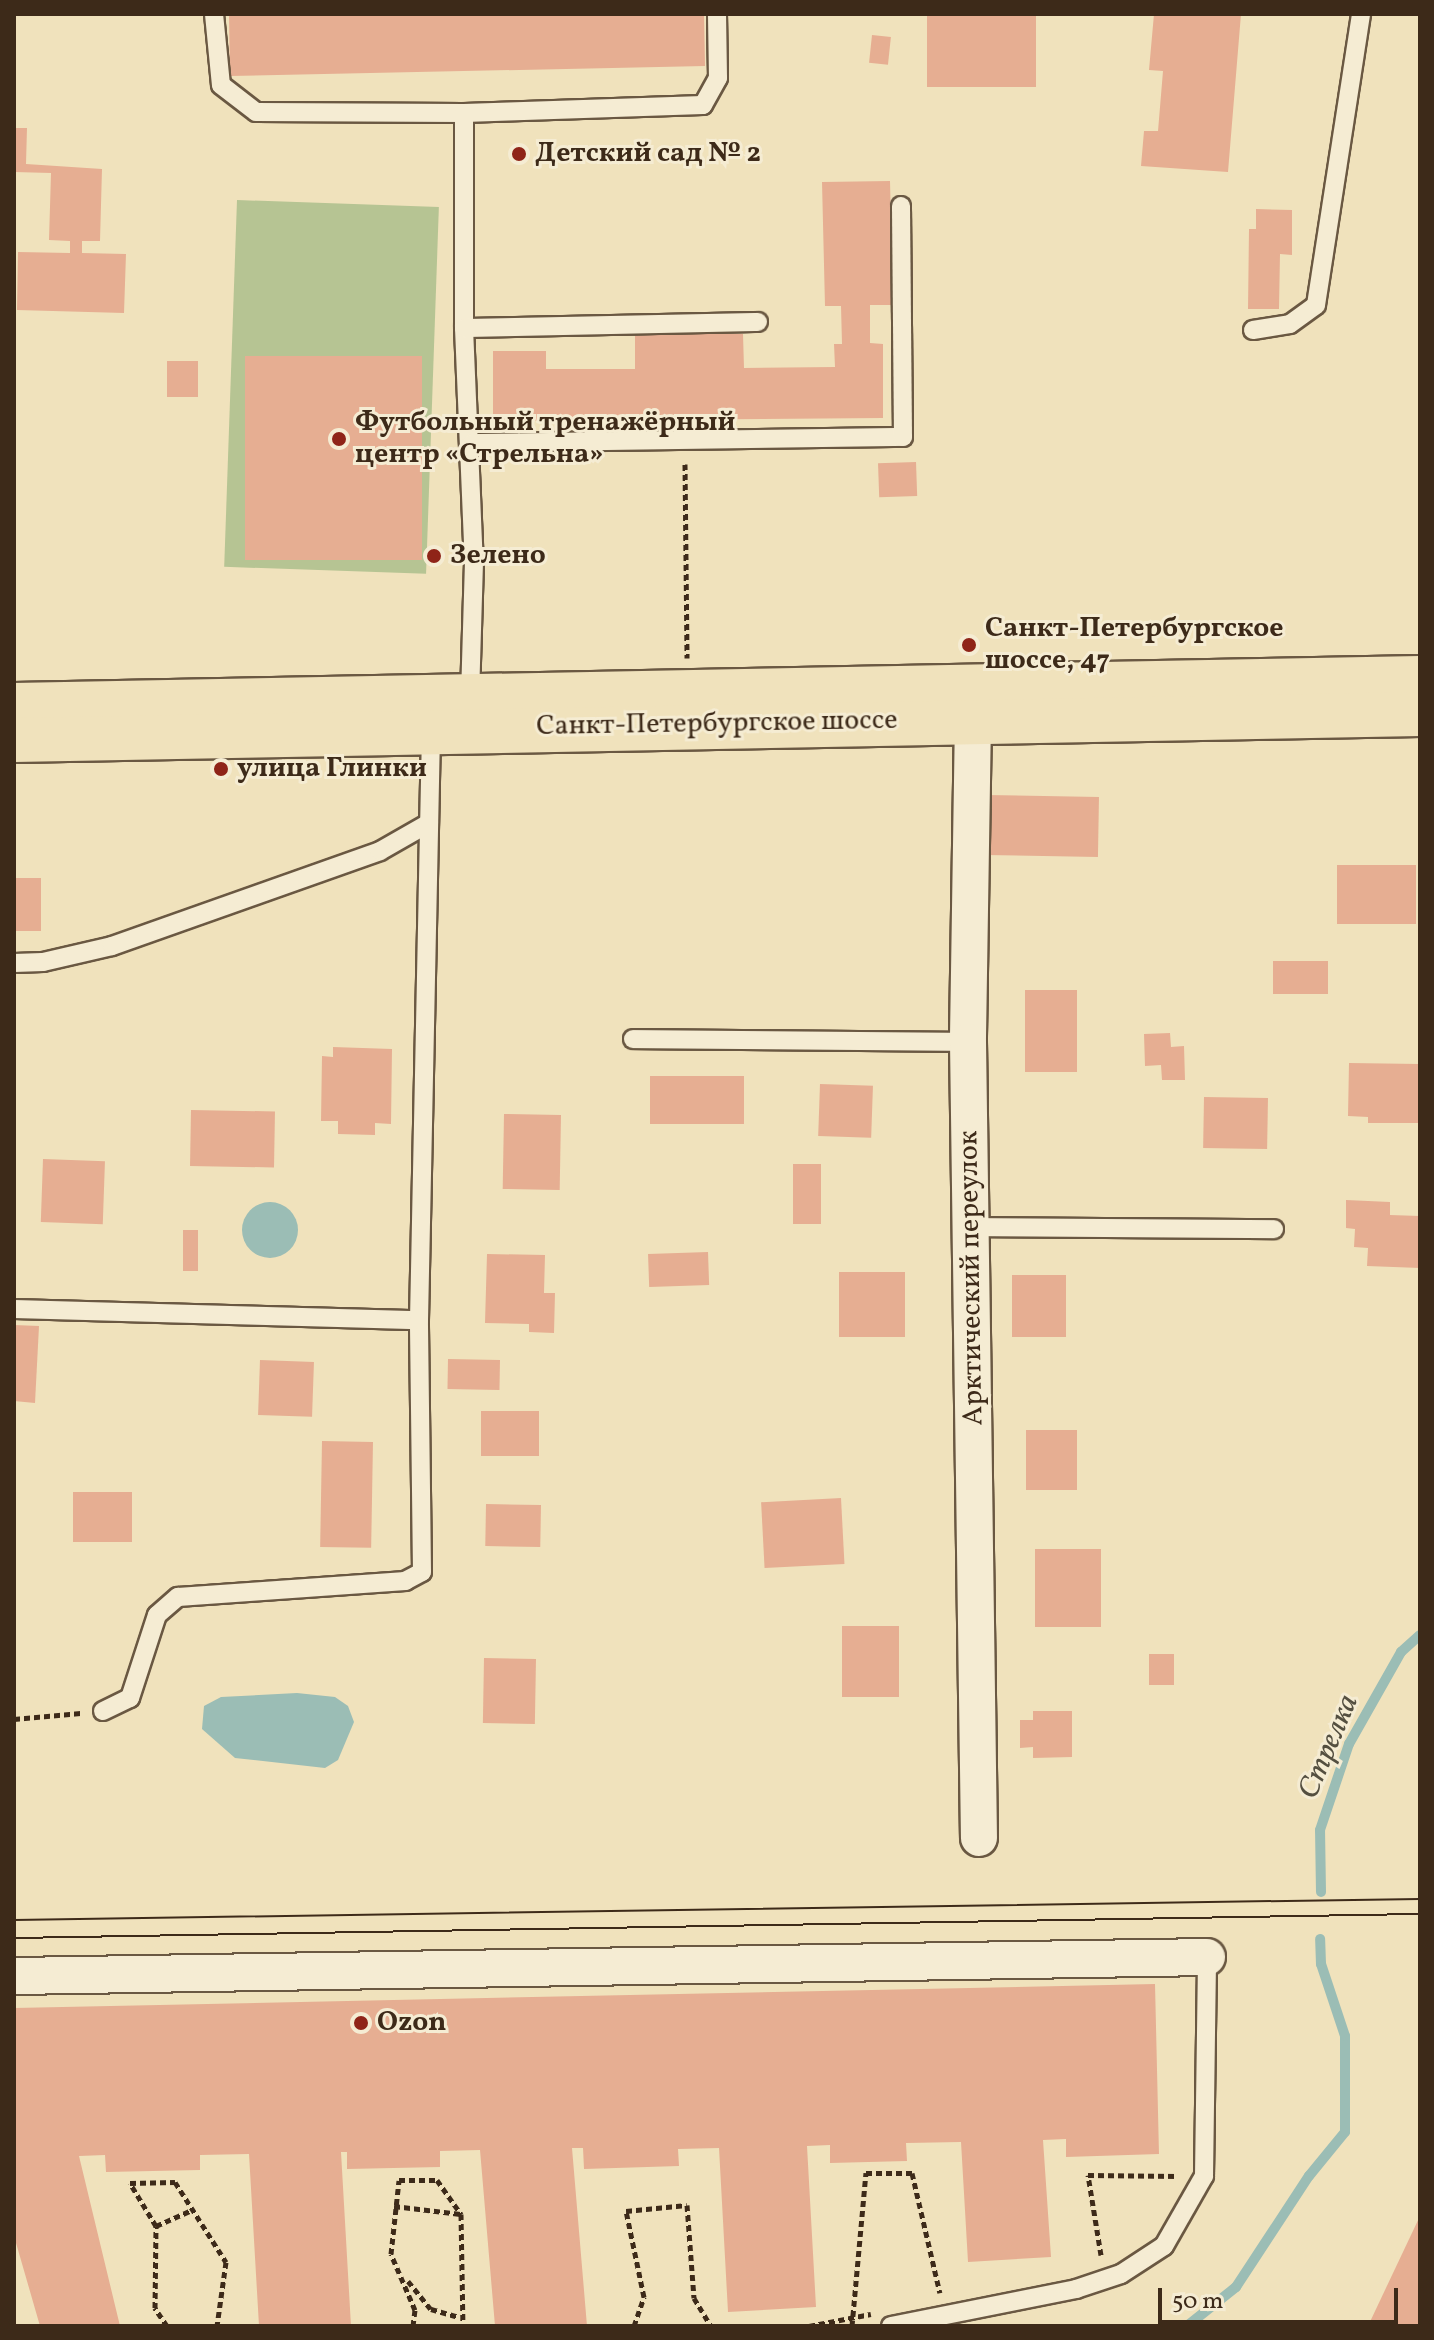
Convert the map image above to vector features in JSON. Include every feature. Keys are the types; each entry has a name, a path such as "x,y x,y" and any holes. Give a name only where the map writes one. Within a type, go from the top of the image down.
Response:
{"main road":[{"name":"Санкт-Петербургское шоссе","path":"14,705 1420,678"},
{"name":"Санкт-Петербургское шоссе","path":"14,740 973,718 1420,714"}],"street":[{"name":"Арктический переулок","path":"973,718 968,1042 979,1838"},
{"path":"14,1976 1207,1957"}],"lane":[{"path":"214,14 221,85 256,112 464,113 703,105 718,78 717,14"},
{"path":"1253,330 1290,324 1316,305 1361,14"},
{"path":"464,113 464,328 472,443 470,694"},
{"path":"472,443 903,437 901,206"},
{"path":"464,328 758,322"},
{"path":"103,1711 130,1698 157,1615 178,1597 405,1581 422,1572 419,1320 431,731"},
{"path":"14,963 43,962 112,946 380,851 429,823"},
{"path":"633,1039 968,1042"},
{"path":"971,1227 1274,1229"},
{"path":"14,1309 419,1320"},
{"path":"887,2319 945,2315 1076,2289 1121,2274 1164,2246 1204,2176 1207,1957"}],"path":[{"path":"685,450 687,663"},
{"path":"14,1719 103,1711"},
{"path":"1114,2257 1102,2264 1088,2175 1177,2180 1180,2166"},
{"path":"852,2326 866,2173 912,2173 945,2315"},
{"path":"459,2317 431,2309 405,2278 391,2254 399,2180 437,2180 461,2214 459,2317 463,2326"},
{"path":"167,2326 155,2308 156,2226 130,2183 175,2182 226,2262 217,2326"},
{"path":"634,2326 644,2297 626,2211 687,2205 694,2298 711,2326"},
{"path":"394,2206 461,2214"},
{"path":"156,2226 192,2210"},
{"path":"405,2278 415,2310 413,2326"},
{"path":"809,2326 853,2318 887,2319"}],"green space":[{"name":"Футбольный тренажёрный центр «Стрельна»","path":"237,200 439,207 426,574 224,567"}],"water":[{"path":"270,1202 290,1210 298,1230 290,1250 270,1258 250,1250 242,1230 250,1210"},
{"path":"297,1693 335,1697 348,1706 354,1722 338,1760 325,1768 235,1758 202,1729 204,1706 221,1697"}],"building":[{"path":"229,14 704,14 705,66 230,76"},
{"path":"927,14 1036,14 1036,87 927,87"},
{"path":"1154,14 1241,14 1228,172 1141,166 1144,131 1158,131 1163,71 1149,70"},
{"path":"872,35 891,37 888,65 869,63"},
{"path":"14,128 27,128 26,164 102,169 100,241 82,241 82,253 126,254 124,313 17,310 18,252 70,253 70,241 49,240 51,173 14,172"},
{"path":"890,181 893,305 870,305 870,343 883,344 883,418 493,421 493,351 546,351 546,369 635,369 635,334 743,334 744,368 835,367 834,344 842,344 841,306 825,306 822,182"},
{"path":"1256,209 1292,210 1292,255 1280,254 1279,309 1248,309 1249,229 1256,229"},
{"path":"245,356 422,356 422,560 245,560"},
{"path":"167,361 198,361 198,397 167,397"},
{"path":"916,462 917,496 879,497 878,463"},
{"path":"986,795 1099,797 1098,857 985,855"},
{"path":"1337,865 1416,865 1416,924 1337,924"},
{"path":"14,878 41,878 41,931 14,931"},
{"path":"1273,961 1328,961 1328,994 1273,994"},
{"path":"1025,990 1077,990 1077,1072 1025,1072"},
{"path":"1170,1033 1171,1047 1184,1046 1185,1080 1162,1080 1161,1065 1145,1066 1144,1034"},
{"path":"333,1047 392,1049 391,1124 375,1123 375,1135 338,1134 338,1121 321,1121 322,1056 333,1057"},
{"path":"1349,1063 1420,1064 1420,1123 1368,1123 1368,1117 1348,1116"},
{"path":"650,1076 744,1076 744,1124 650,1124"},
{"path":"820,1084 873,1086 871,1138 818,1136"},
{"path":"1204,1097 1268,1098 1267,1149 1203,1148"},
{"path":"191,1110 275,1111 274,1167 190,1166"},
{"path":"504,1114 561,1115 560,1190 503,1189"},
{"path":"43,1159 105,1161 103,1224 41,1222"},
{"path":"793,1164 821,1164 821,1224 793,1224"},
{"path":"1346,1200 1390,1202 1390,1215 1420,1216 1420,1268 1367,1266 1368,1248 1354,1247 1355,1229 1346,1228"},
{"path":"183,1230 198,1230 198,1271 183,1271"},
{"path":"708,1252 709,1285 649,1287 648,1254"},
{"path":"487,1254 545,1255 544,1293 555,1293 554,1333 529,1332 529,1324 485,1323"},
{"path":"839,1272 905,1272 905,1337 839,1337"},
{"path":"1012,1275 1066,1275 1066,1337 1012,1337"},
{"path":"14,1325 39,1326 35,1403 14,1401"},
{"path":"448,1359 500,1360 499,1390 447,1389"},
{"path":"260,1360 314,1362 312,1417 258,1415"},
{"path":"481,1411 539,1411 539,1456 481,1456"},
{"path":"1026,1430 1077,1430 1077,1490 1026,1490"},
{"path":"322,1441 373,1442 371,1548 320,1547"},
{"path":"73,1492 132,1492 132,1542 73,1542"},
{"path":"841,1498 844,1564 765,1568 761,1502"},
{"path":"486,1504 541,1505 540,1547 485,1546"},
{"path":"1035,1549 1101,1549 1101,1627 1035,1627"},
{"path":"842,1626 899,1626 899,1697 842,1697"},
{"path":"1149,1654 1174,1654 1174,1685 1149,1685"},
{"path":"484,1658 536,1659 535,1724 483,1723"},
{"path":"1033,1711 1072,1711 1072,1757 1033,1758 1033,1747 1020,1748 1020,1720 1033,1720"},
{"path":"1155,1984 1159,2154 1066,2157 1066,2139 1043,2140 1051,2257 968,2262 961,2142 906,2143 907,2161 830,2163 830,2145 807,2146 816,2307 728,2312 719,2148 678,2149 679,2166 584,2169 583,2148 572,2148 587,2326 495,2326 480,2150 440,2151 440,2167 347,2169 347,2152 341,2152 351,2326 259,2326 249,2154 200,2155 200,2170 106,2172 105,2155 79,2156 120,2326 40,2326 14,2236 14,2008"},
{"path":"1420,2216 1420,2326 1368,2326"}],"waterway":[{"name":"Стрелка","path":"1321,1892 1320,1830 1349,1744 1401,1652 1420,1635"},
{"path":"1187,2326 1236,2287 1309,2176 1345,2132 1345,2036 1321,1964 1320,1939"}],"tram line":[{"path":"14,1920 1420,1899"},
{"path":"14,1938 1420,1914"}],"place":[{"name":"Детский сад № 2","path":"519,154"},
{"name":"Футбольный тренажёрный центр «Стрельна»","path":"339,439"},
{"name":"Зелено","path":"434,556"},
{"name":"Санкт-Петербургское шоссе, 47","path":"969,645"},
{"name":"улица Глинки","path":"221,769"},
{"name":"Ozon","path":"361,2023"}]}
